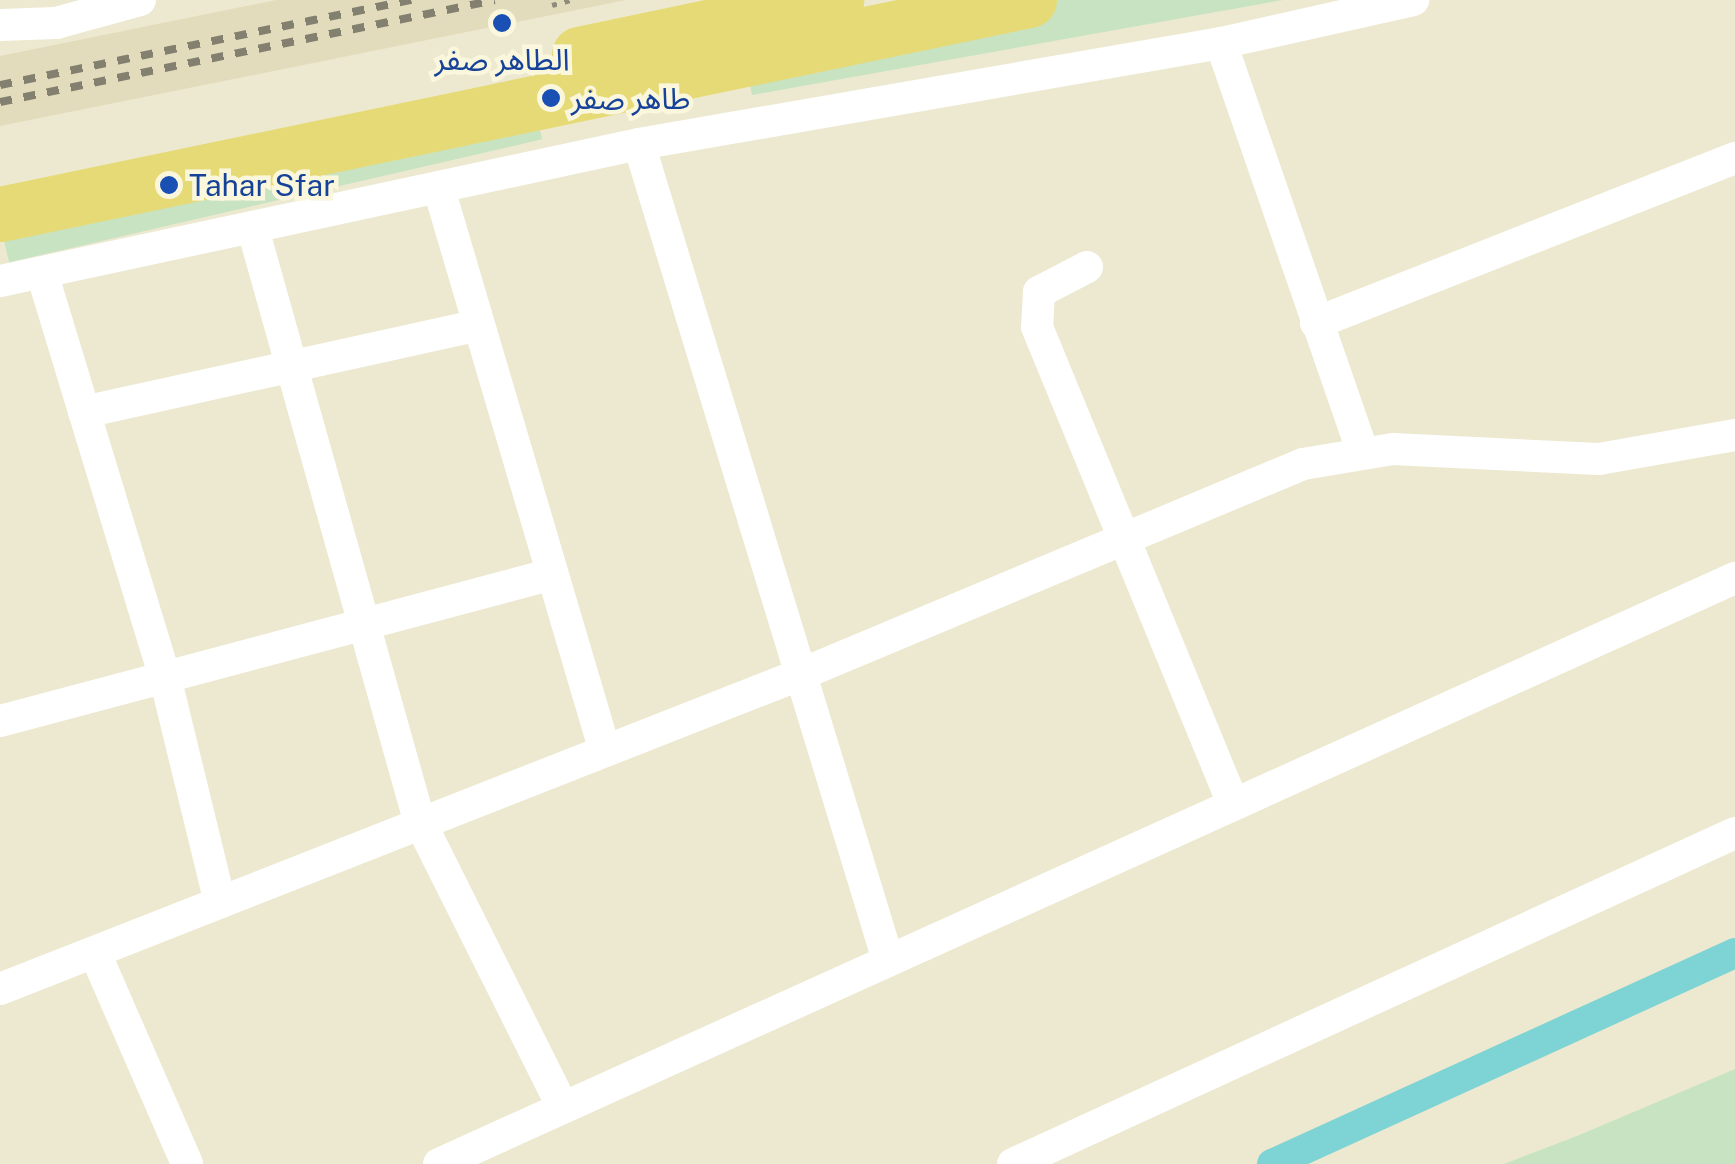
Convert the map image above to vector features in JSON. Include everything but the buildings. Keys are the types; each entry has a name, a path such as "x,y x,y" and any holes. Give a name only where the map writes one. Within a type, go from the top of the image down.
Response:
{"highway":[{"path":"0,175 836,0"},
{"path":"0,214 1029,0"}],"street":[{"path":"0,25 56,23 140,0"},
{"path":"0,282 638,144 1220,43 1412,0"},
{"path":"1220,43 1362,450"},
{"path":"638,144 804,673 888,960"},
{"path":"1316,323 1735,158"},
{"path":"439,189 476,326 604,748"},
{"path":"252,229 419,820 563,1107"},
{"path":"1087,266 1048,284 1035,310 1119,535 1232,801"},
{"path":"42,272 165,677 220,902"},
{"path":"84,412 290,361 476,326"},
{"path":"0,989 96,954 419,820 804,673 1119,535 1267,476 1362,450 1600,458 1734,440"},
{"path":"0,721 550,575"},
{"path":"439,1164 1232,801 1735,578"},
{"path":"1013,1164 1735,833"},
{"path":"96,954 187,1164"}],"path":[{"path":"552,4 571,0"}],"shaded area":[{"path":"276,0 626,0 0,126 0,56"}],"green space":[{"path":"1050,0 1283,0 752,95 746,66"},
{"path":"536,113 542,139 9,262 3,236"},
{"path":"1735,1069 1735,1164 1504,1164 1577,1136"}],"waterway":[{"path":"1272,1164 1735,953"}],"railway":[{"path":"0,85 411,0"},
{"path":"0,102 495,0"}],"place":[{"name":"الطاهر صفر","path":"502,23"},
{"name":"طاهر صفر","path":"551,98"},
{"name":"Tahar Sfar","path":"169,185"}]}
